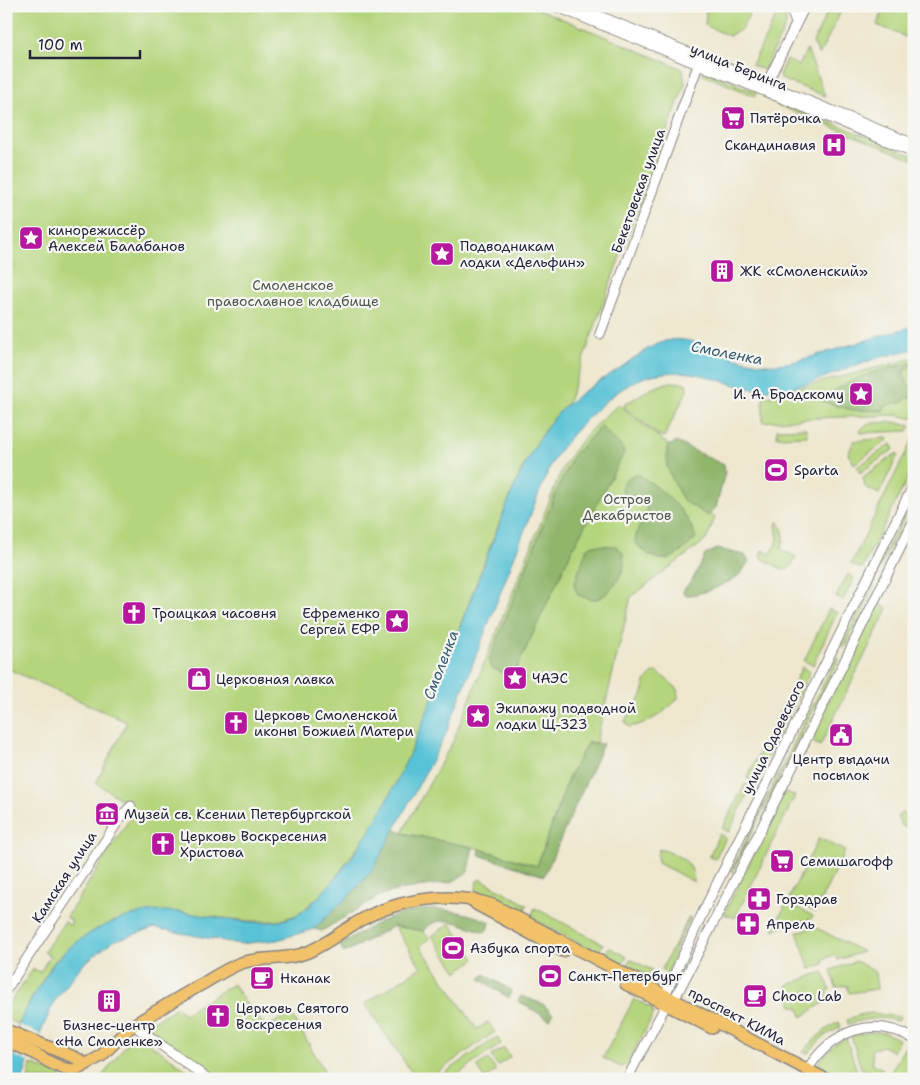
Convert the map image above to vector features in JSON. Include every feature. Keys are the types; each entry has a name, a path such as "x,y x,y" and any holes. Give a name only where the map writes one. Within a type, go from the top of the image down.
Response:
{"main road":[{"name":"проспект КИМа","path":"135,1024 233,967 252,961 287,958 308,952 384,908 399,903 435,898 470,900 809,1074 825,1079"},
{"path":"11,1037 34,1047 85,1064 101,1056 135,1024"}],"street":[{"name":"улица Беринга","path":"555,6 914,144"},
{"name":"улица Беринга","path":"575,6 700,61"},
{"path":"790,6 796,23"},
{"path":"764,87 805,6"},
{"name":"Бекетовская улица","path":"600,334 700,61"},
{"name":"улица Беринга","path":"764,87 914,152"},
{"name":"улица Одоевского","path":"668,1000 722,872 914,484"},
{"name":"улица Одоевского","path":"627,1079 668,1000 736,879 914,520"},
{"path":"833,648 848,655"},
{"name":"Камская улица","path":"6,990 121,817 131,806"},
{"path":"722,872 736,879"},
{"path":"135,1024 139,1029 208,1079"},
{"path":"809,1074 822,1049 833,1040 858,1029 885,1028 913,1037"},
{"path":"75,1079 85,1064"}],"green space":[{"name":"Смоленское православное кладбище","path":"6,6 531,6 683,69 685,84 619,259 568,402 547,427 522,468 424,721 394,791 371,829 327,889 299,914 279,921 250,921 214,917 98,928 69,948 54,962 25,1009 19,1025 6,1019 6,1008 33,969 40,972 50,956 44,952 65,921 68,925 71,924 71,919 66,918 136,809 96,783 127,722 6,668"},
{"path":"704,6 753,6 742,29 729,36 705,25 706,14"},
{"path":"781,6 785,6 786,25 764,70 752,65"},
{"path":"819,6 844,6 819,55 813,42 827,13 818,8"},
{"path":"885,6 910,6 914,8 914,26 908,38 877,25"},
{"path":"807,49 825,96 781,79 779,75 786,59 799,66"},
{"path":"703,72 756,92 755,96 701,74"},
{"path":"779,101 914,156 914,160 778,105"},
{"path":"914,358 914,419 897,415 763,422 763,397"},
{"path":"914,363 914,365 903,372 908,385 913,387 914,394 902,403 894,403 884,407 883,411 852,410 821,401 842,386 876,371"},
{"path":"671,382 686,383 687,391 664,437 657,434 625,408 624,405 652,388"},
{"name":"Остров Декабристов","path":"620,404 710,478 707,512 715,518 706,540 631,597 596,743 588,742 569,777 537,866 476,848 402,833 453,741 563,467 588,433"},
{"path":"894,422 911,426 908,431 860,433 869,424"},
{"path":"601,426 623,448 624,453 573,548 515,672 508,675 490,667 489,660 557,490 573,456"},
{"path":"806,428 807,436 777,437 777,429"},
{"path":"914,436 914,466 862,569 851,564"},
{"path":"887,438 888,440 854,464 848,454 854,441"},
{"path":"676,442 724,465 725,472 716,508 708,516 683,500 667,467 667,447"},
{"path":"891,444 894,449 860,473 857,467"},
{"path":"897,453 898,455 879,494 865,487 863,477"},
{"path":"637,474 663,492 681,511 693,529 696,538 673,557 660,559 644,551 635,543 647,509 642,501 623,495 622,487 627,478"},
{"path":"914,495 914,500 874,579 871,579"},
{"path":"778,521 784,535 781,549 796,557 790,567 784,570 760,556 762,550 771,554 778,539 776,525"},
{"path":"593,545 616,546 623,553 624,564 621,575 614,585 606,594 597,599 578,595 574,585 587,548"},
{"path":"717,549 745,555 749,562 742,572 731,581 706,592 684,595 683,591 694,577 705,555"},
{"path":"848,574 854,578 843,600 836,597"},
{"path":"872,585 875,586 846,646 843,647 842,645"},
{"path":"877,603 888,608 820,746 809,740"},
{"path":"829,609 836,612 836,615 813,665 804,661"},
{"path":"838,657 839,660 732,872 836,658"},
{"path":"802,667 810,672 778,737 770,733"},
{"path":"657,672 677,688 678,698 656,717 629,727 625,721 641,698 645,681"},
{"path":"765,741 773,747 754,782 747,778"},
{"path":"588,742 603,744 544,876 479,855 480,849 537,866 569,777"},
{"path":"745,784 751,787 729,832 722,829"},
{"path":"785,791 795,796 735,918 724,914"},
{"path":"902,813 914,817 914,832 901,825 897,817"},
{"path":"394,829 402,833 473,847 468,872 452,882 398,890 379,896 322,931 314,929 372,871"},
{"path":"719,834 726,838 715,859 709,857"},
{"path":"819,838 845,851 815,912 789,898"},
{"path":"659,849 676,855 688,863 692,870 694,882 658,863 657,855"},
{"path":"481,879 527,905 523,914 476,890 477,881"},
{"path":"787,902 813,916 811,919 773,930"},
{"path":"535,908 603,944 598,953 530,918"},
{"path":"434,909 455,911 476,917 490,922 489,927 485,932 445,921 430,925 423,931 394,926 344,953 340,945 384,920 407,912"},
{"path":"689,917 691,918 679,940 668,973 661,970"},
{"name":"Азбука спорта","path":"450,923 475,959 457,972 432,936"},
{"path":"394,926 423,931 430,938 420,946 477,1029 488,1022 495,1032 427,1079 416,1079 365,1004 421,967"},
{"path":"815,927 863,952 837,960 835,955 823,959 824,964 810,969 797,932"},
{"path":"609,947 627,957 622,965 605,956"},
{"path":"630,959 652,970 648,976 627,965"},
{"path":"856,961 875,972 877,989 849,993 847,985 836,988 831,970"},
{"path":"822,972 830,990 827,991 830,1000 802,1017 799,1008 792,1006 787,987"},
{"path":"484,974 511,990 509,998 480,979"},
{"path":"233,984 247,1005 267,1028 290,1012 329,1079 217,1079 147,1029 149,1024 177,1007 184,1014"},
{"path":"521,996 543,1004 553,1014 550,1020 518,1001"},
{"path":"634,999 653,1009 652,1012 654,1013 627,1065 621,1067 603,1058"},
{"path":"873,1013 900,1017 898,1021 873,1019 848,1024 847,1020 859,1015"},
{"path":"839,1022 841,1027 824,1036 807,1054 803,1052 824,1031"},
{"path":"872,1032 885,1033 899,1039 893,1052 883,1046 871,1050 873,1064 883,1069 879,1077 861,1068 851,1036"},
{"path":"135,1033 199,1079 100,1079"},
{"path":"497,1037 501,1044 451,1079 436,1079"},
{"path":"846,1038 858,1074 856,1079 842,1079 819,1066 818,1062 835,1044"},
{"path":"907,1043 914,1046 914,1079 887,1079"},
{"path":"504,1048 510,1057 498,1066 491,1056"},
{"path":"488,1059 496,1071 485,1079 477,1066"},
{"path":"31,1064 62,1076 61,1079 28,1079"}],"water":[{"path":"914,326 914,349 864,362 792,388 772,390 751,389 691,373 670,373 649,376 636,381 608,399 569,438 550,467 445,736 372,871 314,929 277,940 239,944 155,928 113,941 82,965 54,1002 28,1062 23,1079 6,1079 12,1042 34,995 55,962 76,942 89,934 133,915 162,911 238,921 276,921 293,917 307,908 331,884 352,857 370,829 402,770 429,707 513,490 537,442 563,408 590,387 644,351 671,340 692,342 744,360 777,364 804,359"}],"pier":[{"path":"19,1025 40,1034 28,1062 10,1054"}],"place":[{"name":"Пятёрочка","path":"733,118"},
{"name":"Скандинавия","path":"834,145"},
{"name":"кинорежиссёр Алексей Балабанов","path":"31,238"},
{"name":"Подводникам лодки «Дельфин»","path":"442,254"},
{"name":"ЖК «Смоленский»","path":"722,271"},
{"name":"И. А. Бродскому","path":"861,394"},
{"name":"Sparta","path":"776,470"},
{"name":"Троицкая часовня","path":"134,613"},
{"name":"Ефременко Сергей ЕФР","path":"397,621"},
{"name":"ЧАЭС","path":"515,678"},
{"name":"Церковная лавка","path":"199,679"},
{"name":"Экипажу подводной лодки Щ-323","path":"478,716"},
{"name":"Церковь Смоленской иконы Божией Матери","path":"236,723"},
{"name":"Центр выдачи посылок","path":"841,735"},
{"name":"Музей св. Ксении Петербургской","path":"107,814"},
{"name":"Церковь Воскресения Христова","path":"163,844"},
{"name":"Семишагофф","path":"782,861"},
{"name":"Горздрав","path":"759,899"},
{"name":"Апрель","path":"748,924"},
{"name":"Азбука спорта","path":"453,948"},
{"name":"Санкт-Петербург","path":"550,976"},
{"name":"Нканак","path":"262,978"},
{"name":"Choco Lab","path":"755,996"},
{"name":"Бизнес-центр «На Смоленке»","path":"109,1001"},
{"name":"Церковь Святого Воскресения","path":"218,1016"}],"water label":[{"name":"Смоленка","path":"727,353"},
{"name":"Смоленка","path":"441,665"}]}
